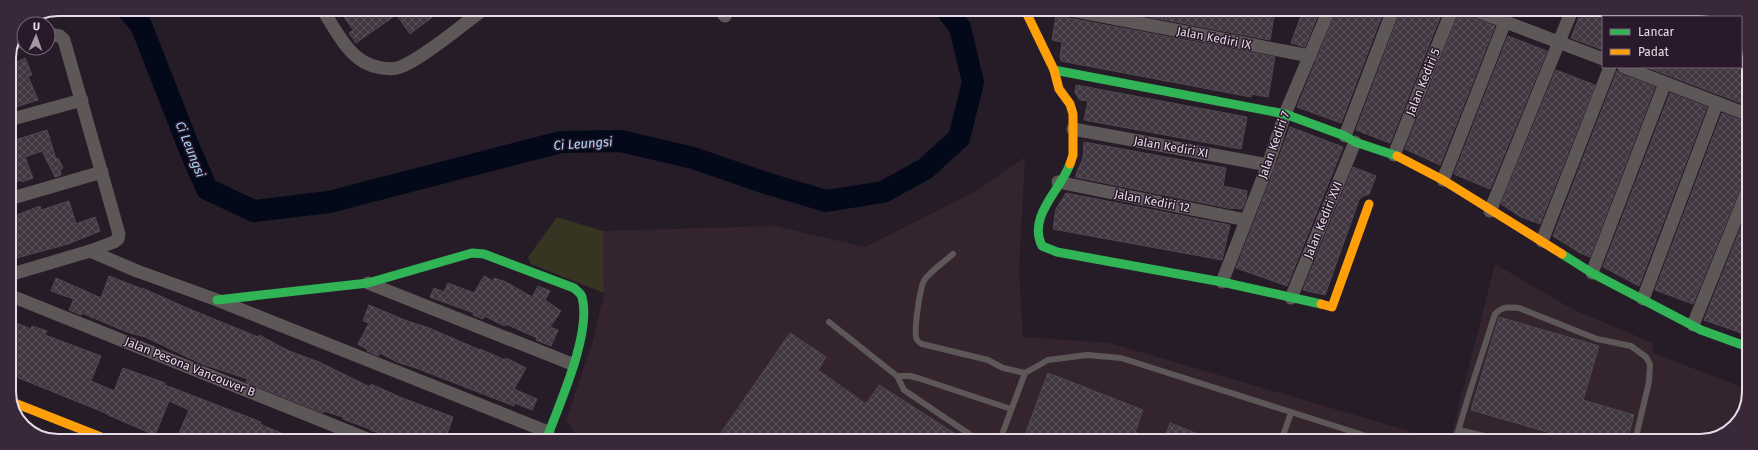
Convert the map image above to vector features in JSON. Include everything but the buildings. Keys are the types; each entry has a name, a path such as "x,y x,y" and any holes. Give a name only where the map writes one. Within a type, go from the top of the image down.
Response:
{"street":[{"path":"327,16 350,49 364,62 379,68 397,68 416,59 474,16"},
{"path":"1028,16 1054,70 1058,89 1070,104 1074,114 1073,155 1069,167 1058,182 1040,216 1038,238 1042,246 1057,252 1222,282 1332,307 1369,204"},
{"name":"Jalan Kediri IX","path":"1102,16 1310,56"},
{"name":"Jalan Kediri 7","path":"1222,282 1268,165 1285,114 1327,16"},
{"name":"Jalan Kediri XVI","path":"1290,298 1350,139 1391,16"},
{"name":"Jalan Kediri 5","path":"1394,155 1450,16"},
{"path":"1490,16 1602,59"},
{"path":"1490,211 1569,16"},
{"path":"1443,180 1505,22"},
{"path":"16,273 90,251 114,242 118,239 119,234 64,40 60,36 56,35"},
{"path":"1542,241 1610,68"},
{"path":"1627,68 1742,112"},
{"path":"1054,70 1285,114 1394,155 1443,180 1490,211 1592,272 1693,324 1701,330 1742,342"},
{"path":"1592,272 1666,83"},
{"path":"16,118 82,100"},
{"path":"1643,299 1717,103"},
{"name":"Jalan Kediri XI","path":"1073,129 1268,165"},
{"path":"16,197 102,172"},
{"name":"Jalan Kediri 12","path":"1058,182 1246,220"},
{"path":"1693,324 1742,204"},
{"path":"90,251 137,271 218,300 542,434"},
{"path":"218,300 368,283 472,253 484,254 574,288 582,295 584,307 581,333 548,434"},
{"path":"368,283 572,364"},
{"name":"Jalan Pesona Vancouver B","path":"16,298 355,434"},
{"path":"17,404 91,434"}],"lane":[{"path":"953,254 926,278 921,286 917,318 917,342 988,360 1003,368 1025,373"},
{"path":"1458,434 1495,314 1501,308 1508,307 1519,308 1597,339 1631,346 1646,357 1650,364 1649,382 1637,434"},
{"path":"829,322 897,376 904,390 969,434"},
{"path":"1002,434 1025,373 1048,360 1087,355 1121,358 1358,434"},
{"path":"897,376 910,376 918,378 1011,409"},
{"path":"1284,434 1291,413"},
{"path":"1459,430 1476,434"}],"shaded area":[{"path":"1025,157 1019,271 1023,337 1110,343 1419,434 575,434 566,420 593,341 604,293 603,231 775,226 865,247 978,190"},
{"path":"1495,264 1574,310 1653,343 1653,353 1742,387 1740,406 1733,418 1728,424 1716,431 1708,433 1452,434"}],"green space":[{"path":"557,217 603,231 604,293 531,264 528,257"}],"waterway":[{"name":"Ci Leungsi","path":"133,16 141,25 190,150 207,189 254,211 329,202 561,142 621,141 693,158 769,184 826,201 883,192 925,169 959,138 973,82 960,28 951,16"}],"traffic: fast":[{"path":"1054,70 1285,114 1345,136 1355,142 1397,156"},
{"path":"1070,164 1066,174 1042,214 1039,224 1039,235 1042,246 1057,252 1222,282 1321,304"},
{"path":"217,300 368,283 472,253 484,254 574,288 582,297 584,312 582,330 573,369 548,434"},
{"path":"1562,254 1592,273 1701,330 1742,345"}],"traffic: slow":[{"path":"1028,16 1054,70 1059,89 1070,104 1073,114 1073,155 1070,164"},
{"path":"1397,156 1443,180 1562,254"},
{"path":"1321,304 1332,307 1369,204"},
{"path":"17,404 93,434"}]}
